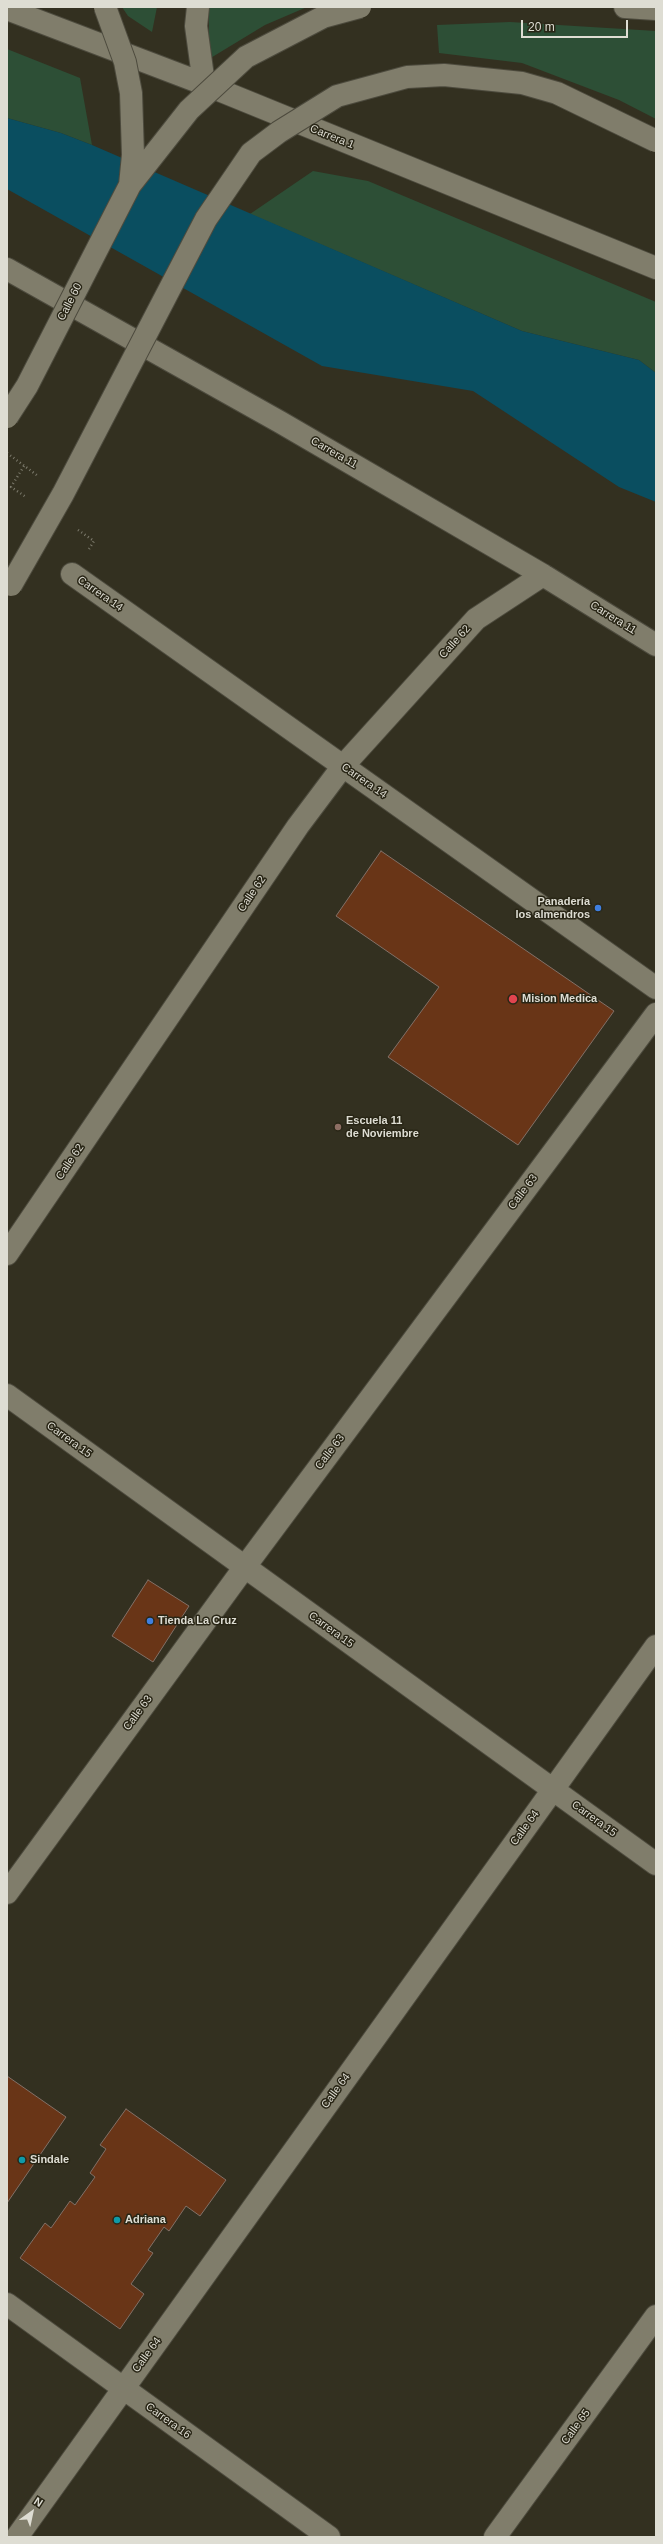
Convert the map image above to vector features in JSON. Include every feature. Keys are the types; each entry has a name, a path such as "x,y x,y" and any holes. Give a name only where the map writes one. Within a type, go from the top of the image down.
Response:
{"street":[{"path":"105,7 125,62 131,93 133,155 130,185"},
{"path":"198,7 196,26 204,84"},
{"path":"130,185 188,110 246,57 323,17 360,7"},
{"name":"Carrera 1","path":"7,9 204,84 656,268"},
{"path":"9,589 63,494 206,220 228,184 251,153 309,112 337,96 364,88 407,78 444,75 522,83 557,93 656,141"},
{"name":"Calle 60","path":"7,417 27,386 130,185"},
{"name":"Carrera 11","path":"7,269 280,422 543,575 656,645"},
{"name":"Carrera 14","path":"72,574 656,988"},
{"name":"Calle 62","path":"7,1254 298,826 343,766 476,619 543,575"},
{"name":"Calle 63","path":"7,1893 244,1568 656,1014"},
{"name":"Carrera 15","path":"7,1395 244,1568 656,1864"},
{"name":"Calle 64","path":"17,2537 656,1646"},
{"name":"Carrera 16","path":"7,2304 329,2537"},
{"name":"Calle 65","path":"496,2537 656,2316"}],"path":[{"path":"7,453 63,494"},
{"path":"24,466 11,487 28,498"}],"green space":[{"path":"122,7 157,7 152,32 128,16"},
{"path":"209,7 307,7 265,25 209,59"},
{"path":"510,22 656,31 656,119 619,100 522,63 439,53 437,25"},
{"path":"7,49 80,78 92,145 61,133 7,118"},
{"path":"313,171 368,181 656,302 656,373 639,360 522,331 250,214"}],"water":[{"path":"7,118 61,133 92,145 522,331 639,360 656,373 656,502 619,487 473,391 322,366 7,189"}],"building":[{"name":"Mision Medica","path":"381,851 614,1011 518,1145 388,1057 439,987 336,916"},
{"name":"Tienda La Cruz","path":"148,1580 189,1606 153,1662 112,1636"},
{"name":"Sindale","path":"7,2076 66,2117 7,2203"},
{"name":"Adriana","path":"126,2109 226,2180 200,2216 186,2206 169,2231 164,2227 148,2250 153,2253 131,2284 144,2294 120,2329 20,2258 45,2223 51,2228 70,2201 75,2205 95,2177 90,2173 106,2149 100,2145"}],"place":[{"name":"Panadería los almendros","path":"598,908"},
{"name":"Mision Medica","path":"513,999"},
{"name":"Escuela 11 de Noviembre","path":"338,1127"},
{"name":"Tienda La Cruz","path":"150,1621"},
{"name":"Sindale","path":"22,2160"},
{"name":"Adriana","path":"117,2220"}]}
